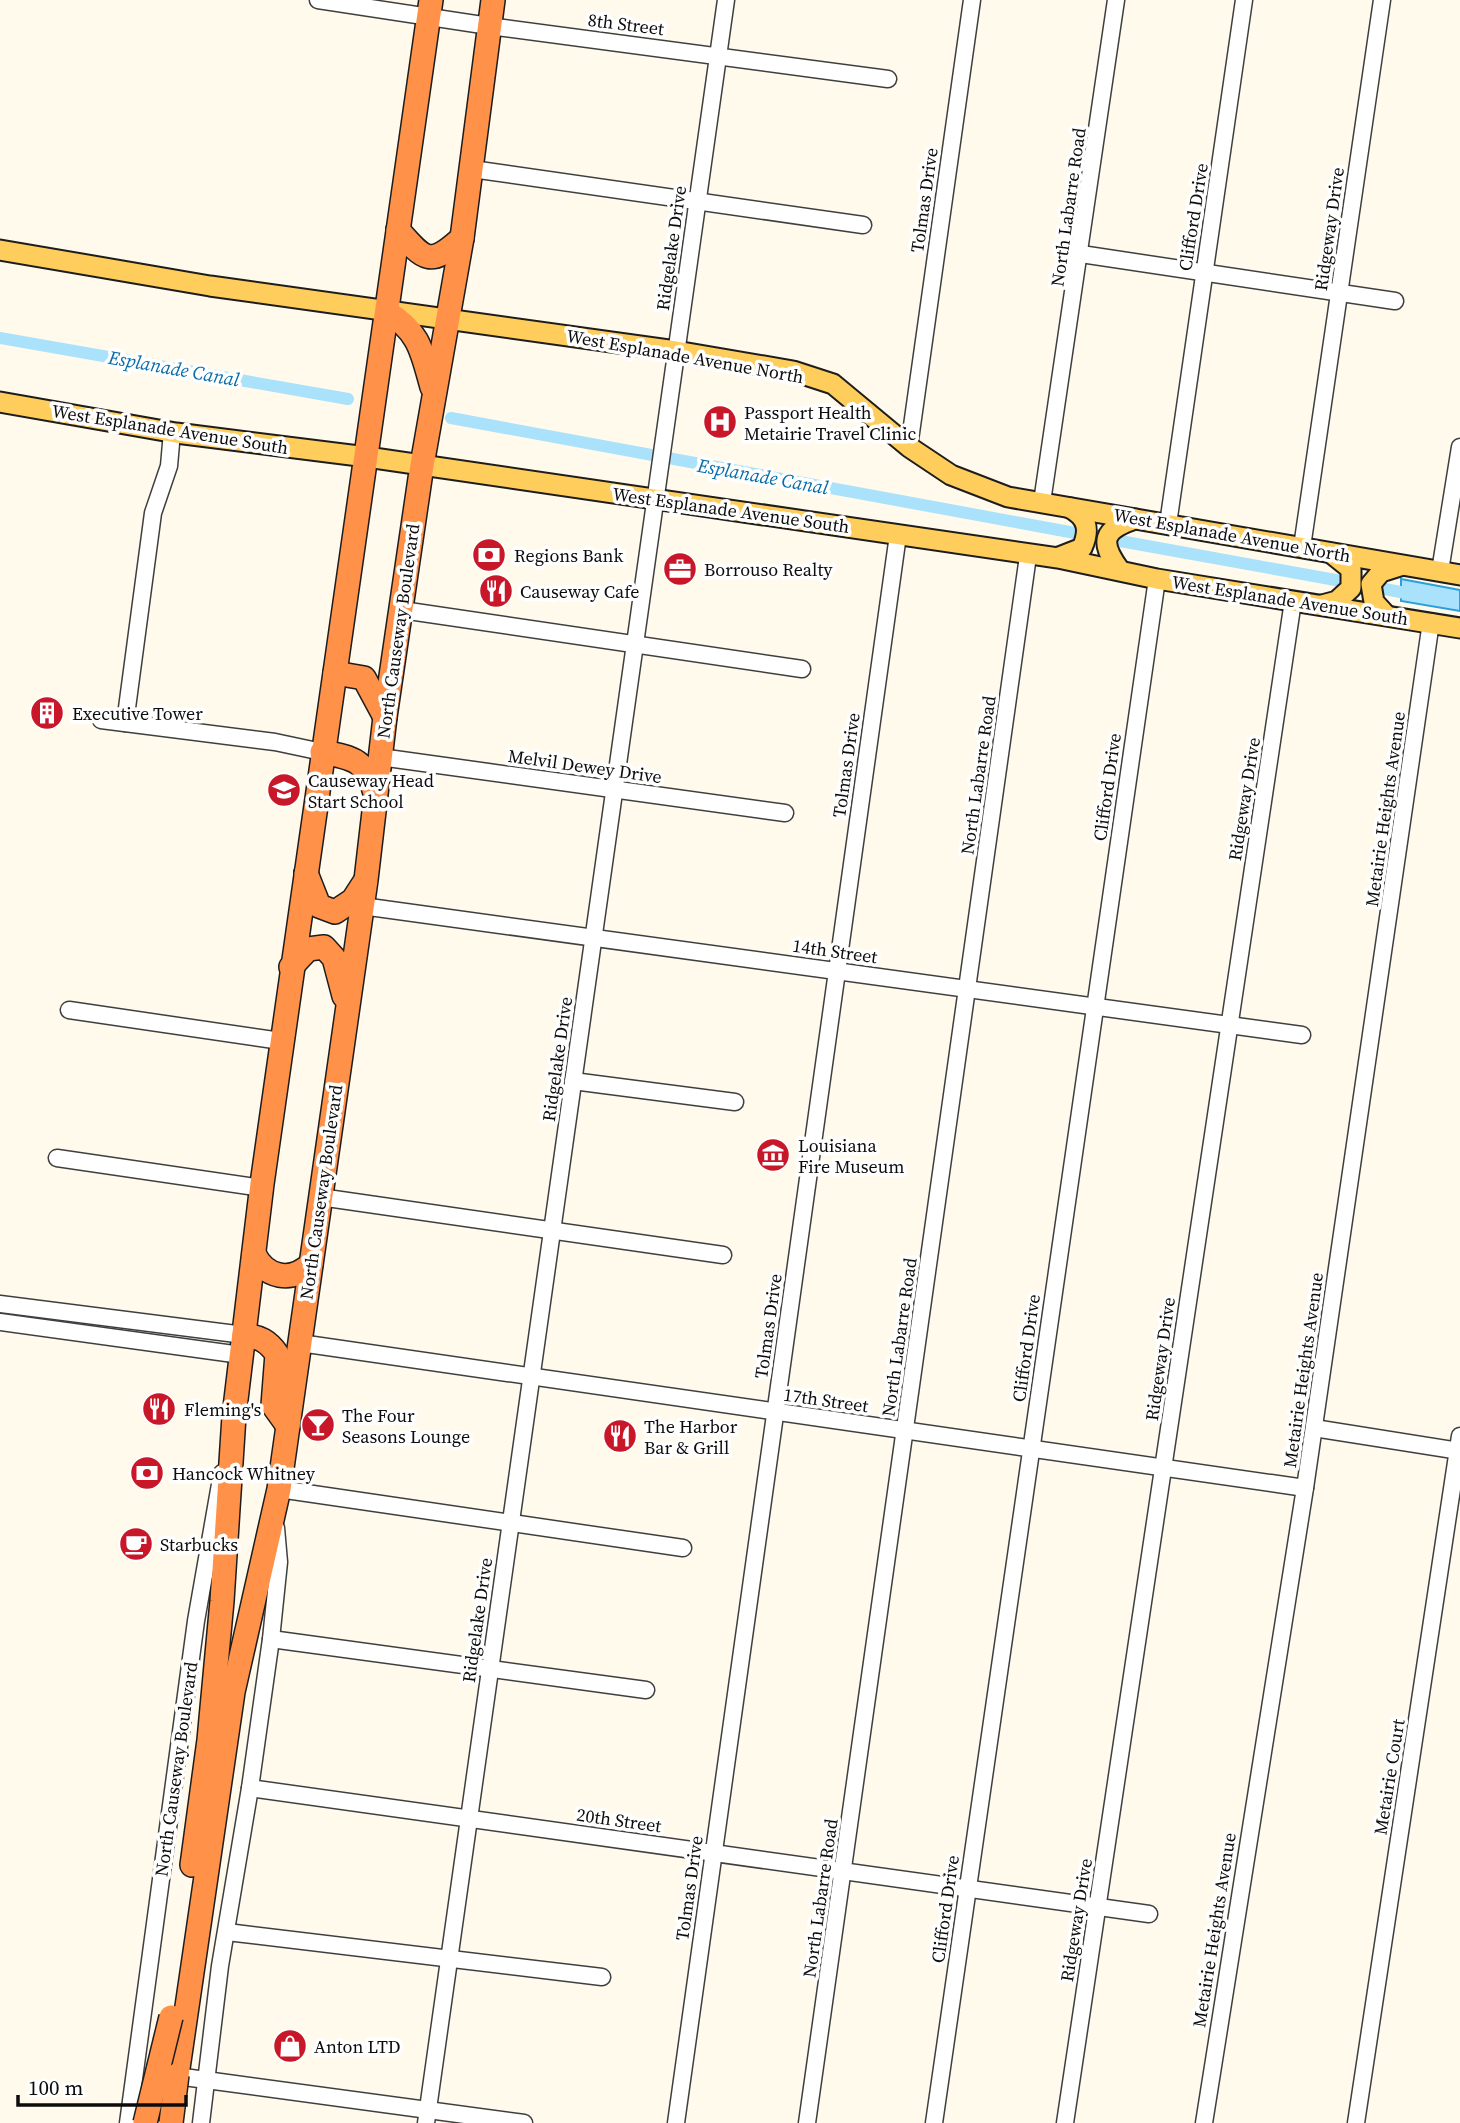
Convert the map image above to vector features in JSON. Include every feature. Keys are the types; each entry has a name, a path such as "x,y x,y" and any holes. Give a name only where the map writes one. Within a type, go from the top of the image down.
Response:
{"highway":[{"name":"North Causeway Boulevard","path":"153,2123 233,1692 279,1489 366,880 385,717 422,464 462,238 493,0"},
{"name":"North Causeway Boulevard","path":"171,2123 194,1908 242,1345 291,967 430,9"},
{"path":"398,230 417,252 429,258 442,257 462,238"},
{"path":"387,312 410,328 418,341 434,393"},
{"path":"335,673 364,678 385,717"},
{"path":"323,752 352,758 364,767 371,777 375,796"},
{"path":"305,870 319,906 335,912 353,900 366,880"},
{"path":"291,967 308,949 324,947 334,958 347,1006"},
{"path":"254,1254 265,1270 284,1276 295,1275 311,1264"},
{"path":"242,1345 259,1337 269,1343 277,1354 273,1405 288,1426"},
{"path":"145,2123 171,2017"},
{"path":"177,2075 183,2123"}],"main road":[{"name":"West Esplanade Avenue North","path":"0,250 387,312 676,351 793,371 833,384 909,447 951,475 979,488 1068,507 1460,575"},
{"name":"West Esplanade Avenue South","path":"0,402 172,432 657,490 898,535 1028,556 1058,558 1157,579 1460,628"},
{"path":"1058,558 1082,548 1086,540 1087,524 1082,515 1068,507"},
{"path":"1119,569 1106,550 1106,540 1119,524 1136,518"},
{"path":"1322,605 1345,596 1352,588 1351,569 1329,552"},
{"path":"1385,614 1374,602 1371,584 1381,572 1405,565"}],"street":[{"name":"8th Street","path":"318,0 430,9 489,26 888,79"},
{"name":"Ridgelake Drive","path":"427,2117 726,0"},
{"name":"Tolmas Drive","path":"909,447 972,0"},
{"name":"North Labarre Road","path":"1042,502 1081,254 1116,0"},
{"name":"Clifford Drive","path":"1168,524 1244,0"},
{"name":"Ridgeway Drive","path":"1302,547 1382,0"},
{"path":"472,169 863,225"},
{"path":"1081,254 1395,301"},
{"path":"125,723 153,513 169,466 172,432"},
{"path":"1440,571 1460,447"},
{"name":"Tolmas Drive","path":"676,2123 898,535"},
{"name":"North Labarre Road","path":"807,2123 1028,556"},
{"name":"Clifford Drive","path":"934,2123 1157,579"},
{"name":"Ridgeway Drive","path":"1065,2123 1293,601"},
{"path":"402,610 802,669"},
{"name":"Metairie Heights Avenue","path":"1205,2123 1314,1429 1432,622"},
{"path":"101,720 275,742 323,752"},
{"name":"Melvil Dewey Drive","path":"380,757 785,813"},
{"name":"14th Street","path":"362,906 1302,1035"},
{"path":"69,1010 281,1041"},
{"path":"573,1081 735,1102"},
{"path":"57,1157 262,1188"},
{"path":"320,1197 723,1255"},
{"path":"0,1304 242,1345"},
{"path":"0,1322 242,1345"},
{"name":"17th Street","path":"300,1343 1305,1488"},
{"name":"North Causeway Boulevard","path":"128,2123 197,1621 216,1498 234,1416"},
{"path":"1314,1429 1459,1446"},
{"name":"Metairie Court","path":"1356,2123 1459,1446"},
{"path":"279,1489 683,1548"},
{"name":"North Causeway Boulevard","path":"201,2123 220,1966 250,1788 271,1639 279,1562 275,1512"},
{"path":"271,1639 646,1690"},
{"name":"20th Street","path":"250,1788 1149,1914"},
{"path":"227,1932 602,1977"},
{"path":"141,2041 143,2072 427,2117 524,2123"}],"water":[{"path":"1401,579 1460,590 1460,611 1401,601"}],"waterway":[{"name":"Esplanade Canal","path":"0,338 348,399"},
{"name":"Esplanade Canal","path":"451,418 1075,533"},
{"name":"Esplanade Canal","path":"1120,541 1341,581"},
{"name":"Esplanade Canal","path":"1385,589 1415,595"}],"place":[{"name":"Passport Health Metairie Travel Clinic","path":"720,422"},
{"name":"Regions Bank","path":"489,555"},
{"name":"Borrouso Realty","path":"680,569"},
{"name":"Causeway Cafe","path":"496,591"},
{"name":"Executive Tower","path":"47,713"},
{"name":"Causeway Head Start School","path":"284,790"},
{"name":"Louisiana Fire Museum","path":"773,1155"},
{"name":"Fleming's","path":"159,1409"},
{"name":"The Four Seasons Lounge","path":"318,1425"},
{"name":"The Harbor Bar & Grill","path":"620,1436"},
{"name":"Hancock Whitney","path":"147,1473"},
{"name":"Starbucks","path":"136,1544"},
{"name":"Anton LTD","path":"290,2046"}]}
